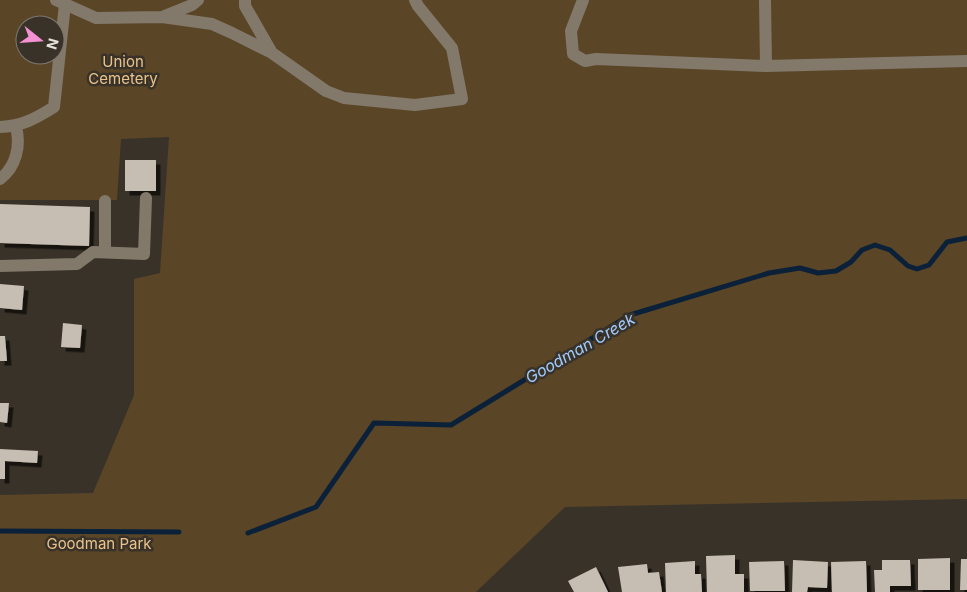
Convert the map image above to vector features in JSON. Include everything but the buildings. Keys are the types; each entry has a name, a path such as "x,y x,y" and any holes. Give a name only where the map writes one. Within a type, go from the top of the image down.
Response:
{"lane":[{"path":"162,17 192,5 198,0"},
{"path":"244,0 245,6 272,53"},
{"path":"0,128 16,127 54,107 60,2 96,18 162,17 212,24 272,53 326,91 344,98 416,105 462,99 452,48 415,0"},
{"path":"583,0 571,31 573,54 585,61 596,59 766,66 967,61"},
{"path":"764,0 766,66"},
{"path":"0,179 9,172 17,152 16,127"},
{"path":"0,266 77,264 93,252 144,254 146,198"},
{"path":"105,201 105,252"}],"green space":[{"path":"0,0 967,0 967,499 565,507 476,592 0,592 0,495 93,493 134,395 134,279 160,273 169,137 121,139 117,200 0,200"}],"waterway":[{"name":"Goodman Creek","path":"248,533 316,507 374,423 451,425 630,315 769,273 800,268 818,273 836,271 851,262 862,250 875,245 890,250 908,266 917,269 929,265 947,242 967,238"},
{"name":"Goodman Creek","path":"0,531 179,532"}],"park label":[{"name":"Union Cemetery","path":"123,70"},
{"name":"Goodman Park","path":"99,543"}]}
